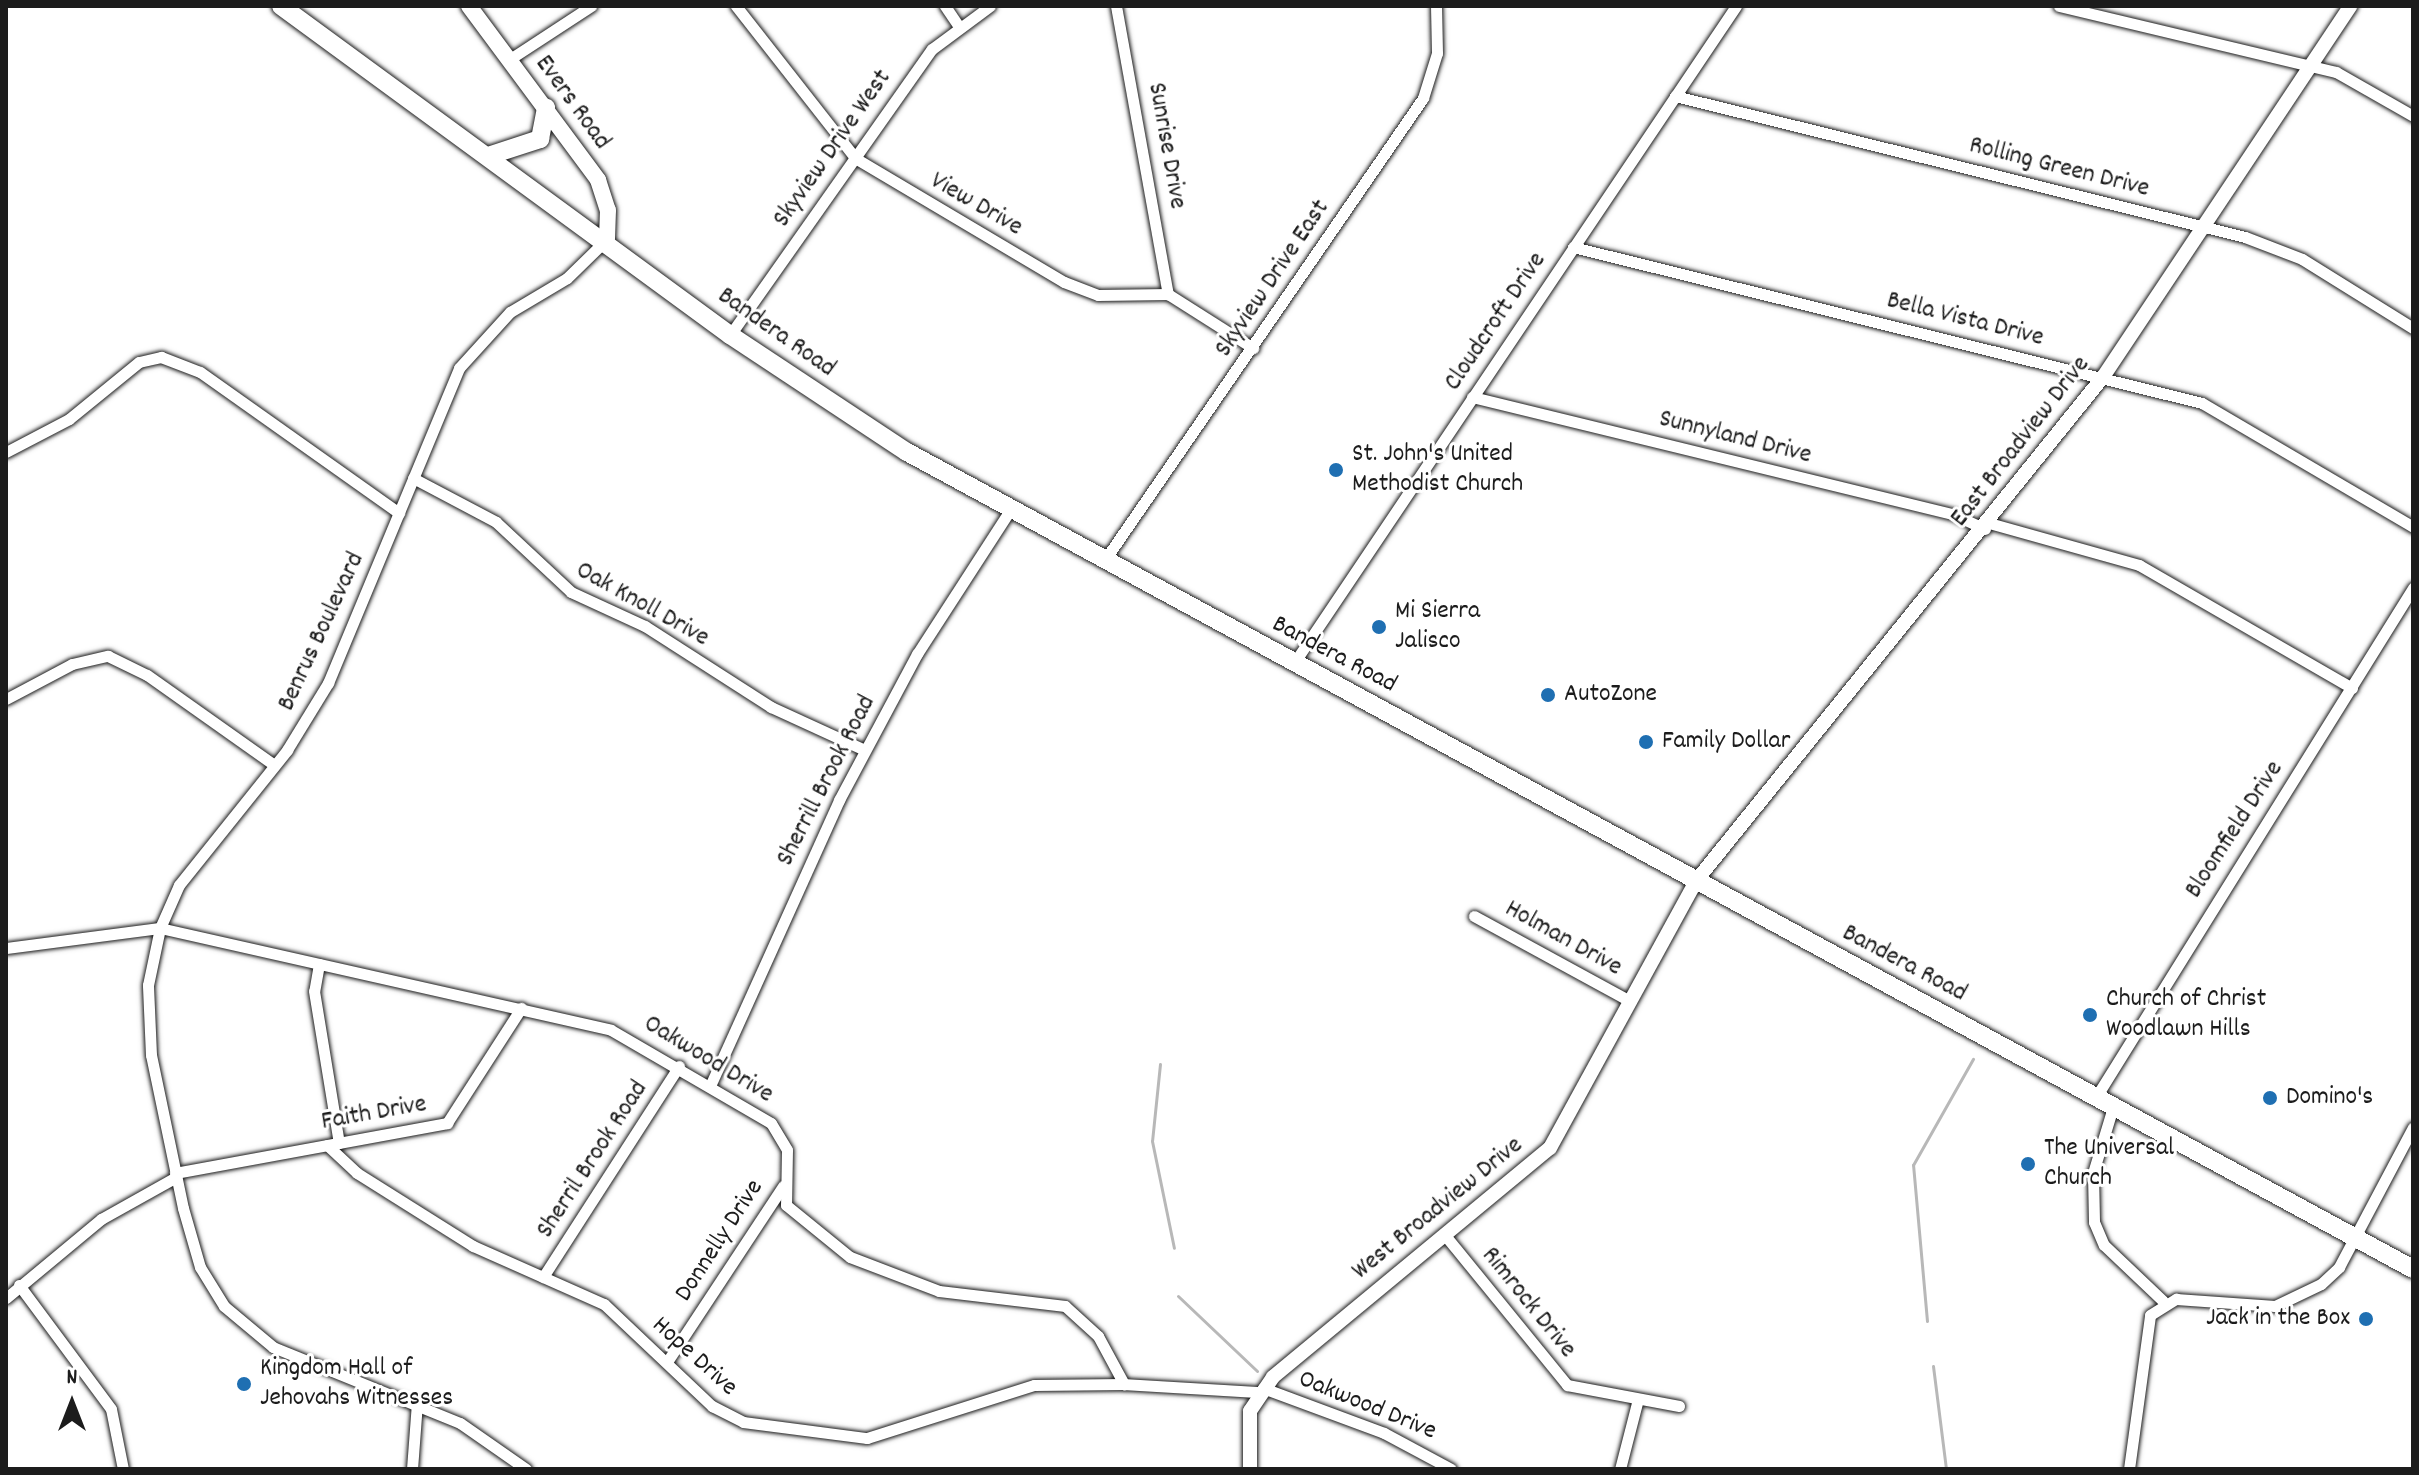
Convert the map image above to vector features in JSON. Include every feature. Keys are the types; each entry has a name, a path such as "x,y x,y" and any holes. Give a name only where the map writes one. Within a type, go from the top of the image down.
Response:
{"main road":[{"name":"Bandera Road","path":"281,6 607,239 730,335 875,433 1010,510 2413,1269"},
{"name":"Evers Road","path":"469,6 546,108 605,195 607,239"},
{"path":"491,155 540,139 546,108"}],"street":[{"path":"510,59 591,6"},
{"name":"View Drive","path":"736,6 855,158 1080,289 1168,294 1253,348"},
{"path":"945,6 957,24"},
{"name":"Skyview Drive West","path":"730,335 897,93 957,24 990,6"},
{"name":"Sunrise Drive","path":"1116,6 1168,294"},
{"name":"Skyview Drive East","path":"1104,561 1423,98 1437,53 1436,6"},
{"name":"Cloudcroft Drive","path":"1294,663 1736,6"},
{"path":"2059,6 2352,79 2413,116"},
{"name":"East Broadview Drive","path":"1696,881 1987,526 2103,377 2350,6"},
{"name":"Rolling Green Drive","path":"1675,96 2283,250 2413,328"},
{"name":"Benrus Boulevard","path":"526,1469 491,1440 417,1403 273,1347 234,1319 200,1267 175,1175 148,1020 160,928 193,863 274,765 328,683 447,390 474,348 607,239"},
{"name":"Bella Vista Drive","path":"1573,247 2178,395 2251,426 2413,527"},
{"path":"6,452 69,419 128,368 161,357 200,372 399,513"},
{"name":"Sunnyland Drive","path":"1472,397 1955,515 2139,565 2352,688"},
{"name":"Oak Knoll Drive","path":"413,478 496,522 571,592 645,626 771,707 865,750"},
{"name":"Sherrill Brook Road","path":"710,1086 865,750 1010,510"},
{"name":"Bloomfield Drive","path":"2096,1097 2413,588"},
{"path":"6,699 72,664 108,656 147,675 274,765"},
{"name":"West Broadview Drive","path":"1262,1390 1550,1148 1696,881"},
{"name":"Holman Drive","path":"1474,916 1630,1001"},
{"name":"Oakwood Drive","path":"6,948 160,928 611,1030 679,1066 771,1123 785,1141 784,1183 795,1218 879,1271 939,1291 1065,1306 1098,1336 1124,1384 1262,1390 1384,1433 1451,1469"},
{"path":"319,964 314,991 333,1144"},
{"name":"Faith Drive","path":"6,1298 101,1219 175,1175 447,1123 521,1008"},
{"name":"Sherril Brook Road","path":"543,1277 679,1066"},
{"path":"2113,1107 2093,1173 2094,1222 2104,1245 2163,1301 2255,1307 2289,1301 2329,1277 2413,1127"},
{"name":"Hope Drive","path":"333,1144 357,1173 473,1246 604,1304 730,1417 853,1439 1034,1385 1124,1384"},
{"name":"Donnelly Drive","path":"667,1362 784,1183"},
{"name":"Rimrock Drive","path":"1444,1234 1567,1385 1679,1406"},
{"path":"19,1285 111,1409 123,1469"},
{"path":"2129,1469 2144,1342 2150,1315 2163,1301"},
{"path":"1250,1469 1250,1411 1262,1390"},
{"path":"1620,1469 1638,1399"},
{"path":"412,1469 417,1403"}],"waterway":[{"path":"1927,1321 1913,1165 1973,1059"},
{"path":"1160,1064 1152,1141 1174,1248"},
{"path":"1178,1296 1257,1371"},
{"path":"1933,1366 1946,1469"}],"place":[{"name":"St. John's United Methodist Church","path":"1336,470"},
{"name":"Mi Sierra Jalisco","path":"1379,627"},
{"name":"AutoZone","path":"1548,695"},
{"name":"Family Dollar","path":"1646,742"},
{"name":"Church of Christ Woodlawn Hills","path":"2090,1015"},
{"name":"Domino's","path":"2270,1098"},
{"name":"The Universal Church","path":"2028,1164"},
{"name":"Jack in the Box","path":"2366,1319"},
{"name":"Kingdom Hall of Jehovahs Witnesses","path":"244,1384"}]}
